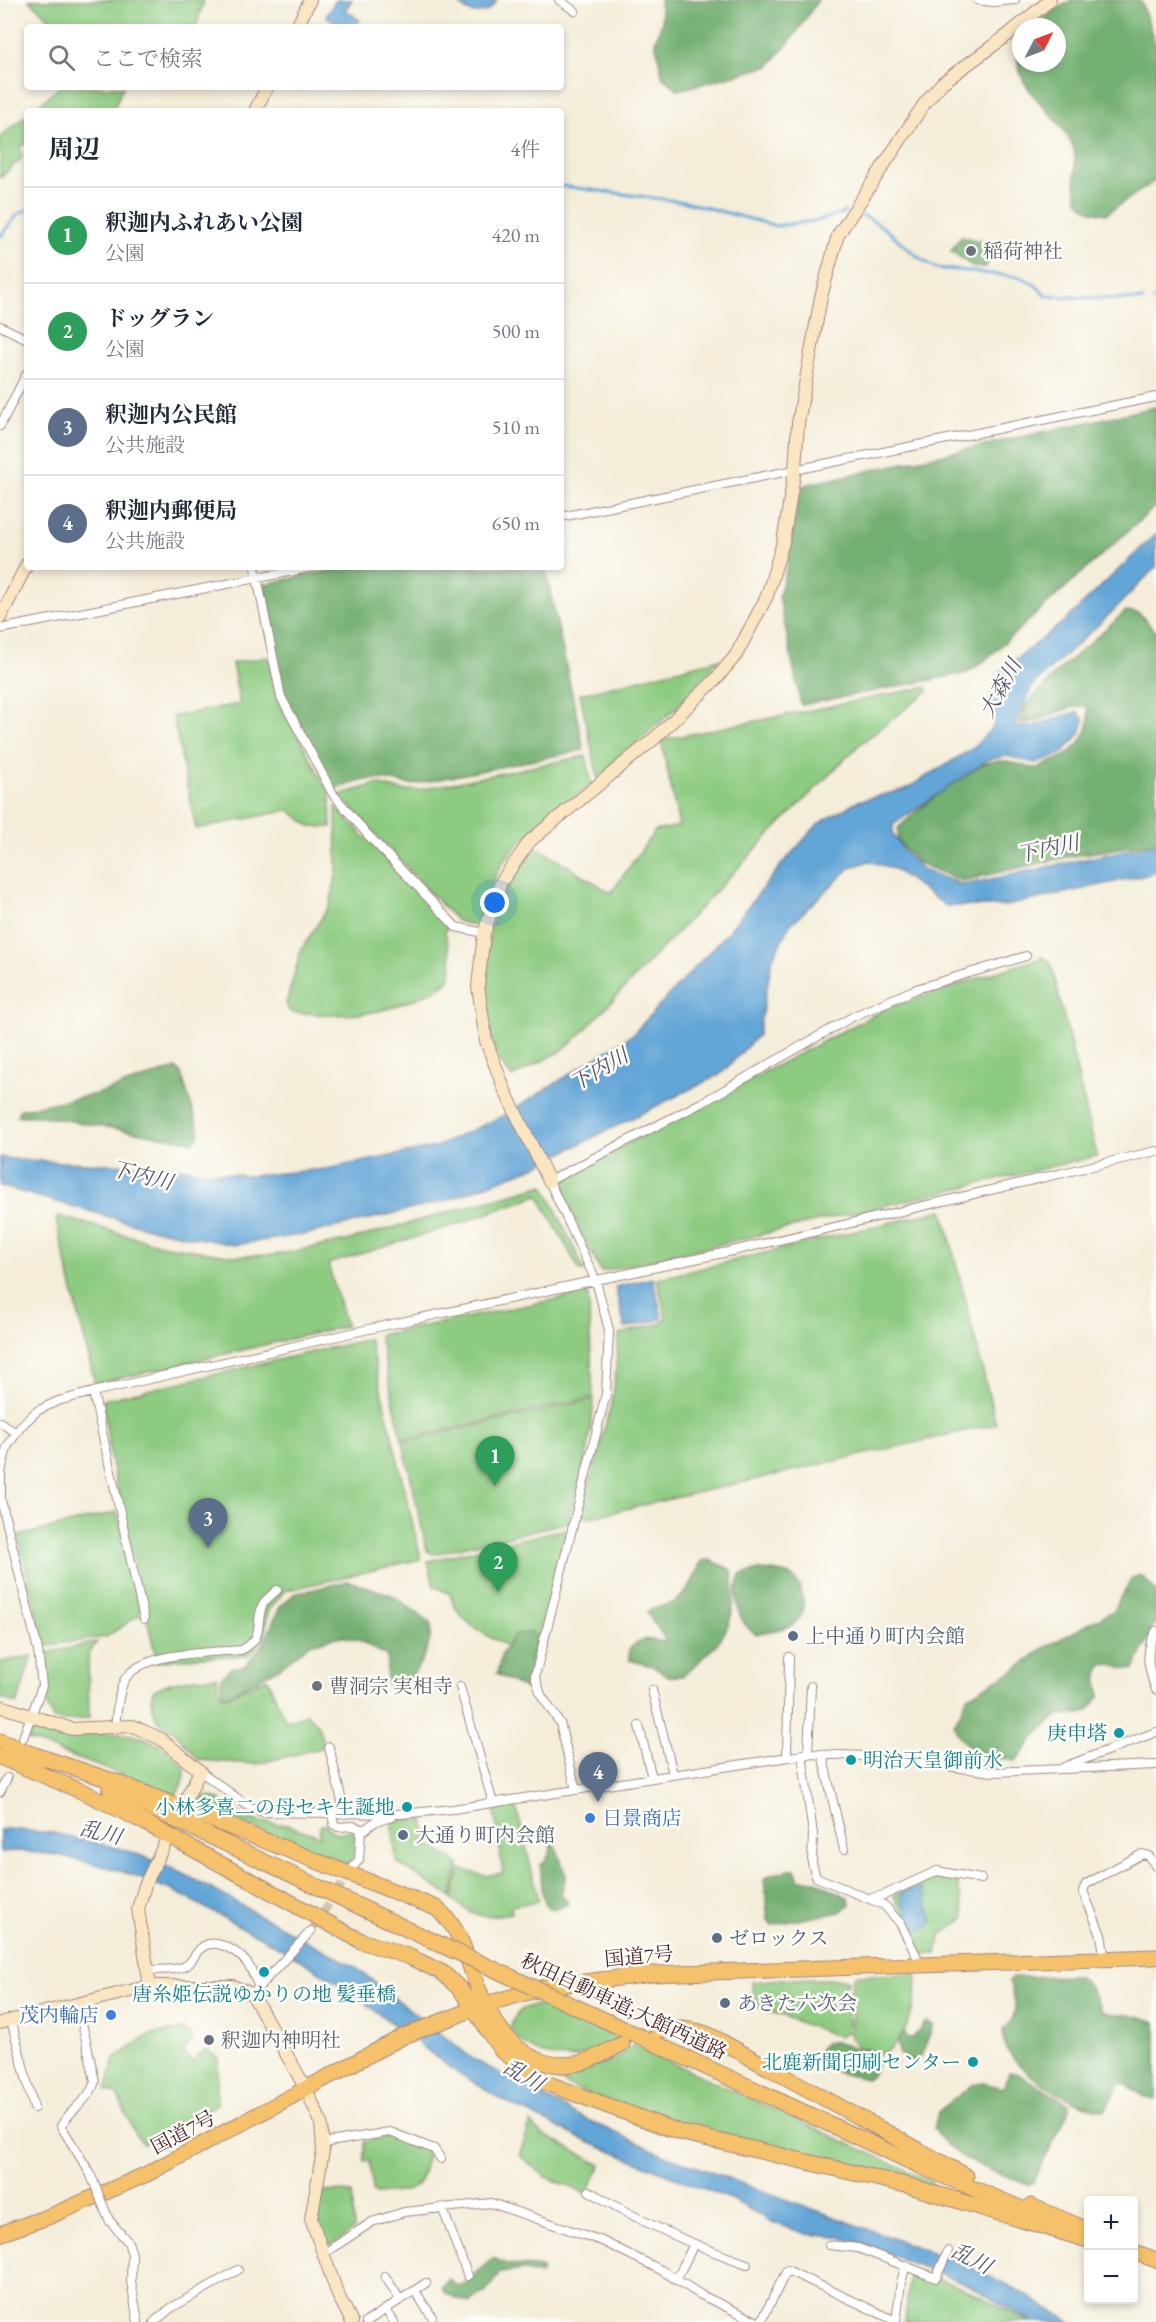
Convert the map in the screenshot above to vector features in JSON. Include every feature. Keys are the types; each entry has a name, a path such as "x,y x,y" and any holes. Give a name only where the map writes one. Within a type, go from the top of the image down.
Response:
{"highway":[{"name":"秋田自動車道;大館西道路","path":"0,1741 35,1755 920,2166 1084,2236"},
{"name":"秋田自動車道;大館西道路","path":"0,1751 146,1807"},
{"path":"35,1755 116,1782 436,1908 456,1929 479,2007 501,2050 546,2084 679,2132 910,2186 1084,2237"},
{"path":"0,1757 88,1794 144,1822 361,1941 429,1965 453,1981 513,2046 543,2063 581,2063 622,2044"},
{"name":"国道7号","path":"0,2234 53,2215 147,2174 305,2087 404,2036 479,2007 550,1986 652,1974 1156,1957"},
{"path":"658,2030 674,2027 693,2029 711,2036 959,2172 1011,2198 1084,2228"},
{"path":"1138,2254 1152,2259"}],"street":[{"path":"298,24 310,0"},
{"path":"559,0 575,11"},
{"path":"977,0 993,2 1014,0"},
{"path":"576,1790 560,1723 541,1695 535,1676 606,1394 609,1329 596,1281 505,1091 486,1041 478,986 484,933 501,882 530,841 655,738 716,679 736,655 751,630 774,576 783,542 795,469 798,423 821,297 838,235 924,104 942,83 1009,34 1050,0"},
{"path":"256,108 266,90"},
{"path":"0,326 24,338"},
{"path":"0,426 24,379"},
{"path":"564,516 1156,397"},
{"path":"0,618 24,570"},
{"path":"256,570 281,697 333,794 367,834 456,927 484,933"},
{"path":"0,629 298,570"},
{"path":"549,1181 705,1101 854,1016 916,989 1026,956"},
{"path":"23,1738 42,1686 38,1650 1,1500 1,1472 7,1447 36,1411 58,1401 93,1392 369,1329 596,1281 1156,1151"},
{"path":"93,1392 144,1619"},
{"path":"0,1422 16,1433"},
{"path":"114,1726 124,1680 138,1666 158,1658 241,1650 255,1641 263,1604 277,1590"},
{"path":"1156,1631 1148,1651 1149,1669 1156,1690"},
{"path":"787,1756 789,1658"},
{"path":"811,1686 805,1754 813,1833 812,1863 816,1877 884,1905 900,1923 922,1966"},
{"path":"460,1687 494,1803"},
{"path":"652,1690 673,1774"},
{"path":"0,1706 31,1718 72,1729 134,1726 147,1731 182,1754 200,1771 248,1806 263,1812 410,1813 494,1803 805,1754 866,1756 993,1772 1156,1765"},
{"path":"639,1726 652,1778"},
{"path":"1059,1769 1156,1732"},
{"path":"329,1747 345,1814"},
{"path":"822,1754 844,1849"},
{"path":"186,1799 200,1771"},
{"path":"0,1792 7,1778"},
{"path":"332,1814 334,1824 338,1827 353,1826 361,1829 376,1821 410,1813"},
{"path":"353,1867 359,1860 361,1829"},
{"path":"150,1986 138,1909 145,1885 165,1843"},
{"path":"1105,1959 1101,1935 1083,1891 1086,1884 1142,1854 1149,1856 1156,1867"},
{"path":"871,1898 884,1895 937,1871 981,1879"},
{"path":"255,1991 288,1959 311,1931"},
{"path":"146,1970 182,1968 191,1962 199,1949 213,1943 227,1947 248,1964 255,1991 321,2122 323,2143 311,2218 338,2295 352,2322"},
{"path":"34,2109 5,2022 150,1986 234,1986 255,1991"},
{"path":"78,2005 96,2081 93,2089 68,2113 61,2126 90,2173 109,2220 128,2242 132,2254 131,2281 138,2322"},
{"path":"323,2143 390,2132 434,2149 441,2159"},
{"path":"589,2191 630,2215 694,2244 747,2264"},
{"path":"323,2254 372,2222 404,2212 491,2203 602,2241 701,2295 760,2322 787,2270 896,2321 901,2282 906,2265"},
{"path":"442,2207 468,2276"},
{"path":"676,2280 694,2244"},
{"path":"828,2245 858,2248 936,2278 948,2251"},
{"path":"154,2322 171,2308 238,2270"},
{"path":"385,2276 400,2300"},
{"path":"366,2322 426,2283"},
{"path":"415,2291 432,2317"},
{"path":"386,2310 394,2322"}],"green space":[{"path":"29,0 204,0 197,24 51,24 52,21"},
{"path":"660,0 818,0 794,36 769,66 679,90 663,78 655,41 662,23"},
{"path":"1071,0 1141,0 1156,46 1156,180 1106,214 1094,212 1080,203 1075,185 1073,146 1061,126 1023,80 1021,72 1066,72 1066,18 1044,18"},
{"path":"56,90 122,90 114,108 35,108"},
{"path":"24,117 24,144 20,146 22,158 0,178 0,137"},
{"path":"960,237 985,244 991,260 985,267 973,267 951,251"},
{"path":"1156,407 1156,506 983,662 967,673 801,705 779,596 787,566 799,493 805,485"},
{"path":"332,570 546,570 584,750 411,785 373,779 356,782 335,790 285,695 264,584"},
{"path":"1126,611 1139,613 1156,632 1156,842 1066,857 962,881 919,863 898,841 898,828 943,790 969,772 991,762 1005,761 1030,768 1039,768 1067,754 1080,742 1088,725 1087,706 1069,708 1036,721 1019,723 1025,706 1060,669"},
{"path":"268,657 277,697 330,794 331,827 311,827 289,810 196,829 173,716 240,704 232,663"},
{"path":"720,659 677,707 598,778 580,694"},
{"path":"927,687 928,691 858,746 773,831 579,1036 561,1051 512,1077 500,1062 492,1042 487,1018 486,966 489,940 500,900 517,872 537,847 611,893 655,831 679,826 661,740"},
{"path":"586,756 592,785 534,829 504,861 492,884 478,926 457,921 339,795 377,784 404,791 418,790"},
{"path":"336,807 449,925 445,931 451,960 450,977 444,985 438,988 409,1001 377,1011 345,1015 290,1012 286,1004 301,950 330,905 337,871"},
{"path":"1043,957 1051,963 1097,1156 601,1272 556,1181 887,1008"},
{"path":"176,1068 181,1073 200,1133 194,1142 42,1116 17,1116 19,1110 96,1094"},
{"path":"544,1185 585,1271 580,1271 538,1195 461,1223 328,1264 346,1326 95,1384 56,1220 58,1216 165,1246 235,1256 274,1255 346,1241"},
{"path":"943,1210 996,1424 587,1518 581,1513 613,1398 619,1334 662,1323 666,1318 657,1279"},
{"path":"588,1293 593,1397 402,1440 379,1335"},
{"path":"369,1339 421,1559 284,1591 268,1612 264,1635 255,1649 247,1656 197,1657 157,1662 110,1457 103,1400"},
{"path":"594,1399 588,1449 568,1522 434,1554 427,1551 403,1442"},
{"path":"117,1512 141,1614 106,1637 44,1646 18,1536"},
{"path":"565,1529 566,1536 535,1650 522,1654 479,1630 461,1615 450,1594 434,1586 428,1561"},
{"path":"710,1560 732,1570 734,1590 730,1620 718,1643 682,1676 668,1676 652,1666 629,1660 629,1650 636,1643 648,1639 663,1642 665,1639 647,1613 682,1597 690,1586 701,1561"},
{"path":"759,1570 788,1574 796,1581 802,1594 803,1608 801,1615 792,1625 756,1634 744,1623 738,1608 736,1591 740,1575"},
{"path":"1141,1575 1156,1591 1156,1621 1134,1670 1105,1664 1098,1674 1100,1696 1088,1711 1079,1714 1064,1714 1050,1721 1015,1761 986,1755 964,1742 954,1725 968,1696 1015,1670 1042,1649 1113,1611 1132,1578"},
{"path":"348,1581 392,1595 431,1623 429,1641 422,1660 398,1692 387,1681 387,1656 359,1640 341,1636 310,1644 282,1666 229,1695 222,1695 221,1678 232,1667 245,1666 262,1646 280,1607 294,1594"},
{"path":"531,1632 535,1636 535,1642 525,1689 497,1674 502,1653 514,1635"},
{"path":"97,1642 88,1655 89,1718 65,1721 53,1719 44,1698 48,1674 45,1653"},
{"path":"32,1656 17,1704 0,1698 0,1662"},
{"path":"217,1677 222,1696 229,1696 267,1678 286,1721 306,1714 316,1723 323,1743 321,1748 257,1764 199,1760 174,1731 159,1723 153,1709 152,1694 154,1690 170,1683 194,1678"},
{"path":"39,1728 73,1734 137,1736 153,1742 179,1760 185,1769 184,1779 176,1795 28,1740 29,1734"},
{"path":"209,1796 219,1799 243,1816 259,1822 287,1825 320,1836 319,1826 327,1823 328,1828 336,1833 353,1830 355,1832 353,1857 349,1865 194,1805 202,1797"},
{"path":"516,1806 539,1901 511,1906 512,1913 486,1916 474,1914 452,1899 460,1869 485,1876 503,1873 494,1809"},
{"path":"424,1819 427,1843 459,1864 451,1897 396,1862 392,1821"},
{"path":"550,1829 566,1876 561,1894 568,1903 560,1908 549,1909 543,1893 540,1866 550,1854 546,1831"},
{"path":"795,1869 799,1880 814,1880 849,1898 850,1904 840,1912 772,1925 768,1920 764,1879 773,1874"},
{"path":"938,1874 954,1876 965,1918 941,1935 937,1954 921,1954 894,1896"},
{"path":"916,1974 916,1996 913,2008 909,2021 897,2042 889,2050 880,2054 857,2046 850,2037 852,2015 847,2006 854,1975"},
{"path":"1077,1976 1089,1985 1101,2010 1107,2013 1138,2016 1156,2022 1156,2100 1146,2098 1130,2086 1120,2083 1105,2110 1092,2108 1059,2094 1041,2083 1012,2057 1004,2043 1003,2030 1015,2013 1015,2001 1009,1981 1012,1977"},
{"path":"781,1979 843,1979 849,1981 836,1997 836,2001 848,2013 848,2032 839,2037 758,2007 753,2000 752,1982"},
{"path":"546,2003 617,2039 577,2057 554,2057 533,2050 516,2037 510,2028 519,2011"},
{"path":"926,2022 933,2025 920,2059 912,2062 899,2054 898,2039 904,2032 908,2038 913,2038"},
{"path":"180,2030 194,2039 182,2051 192,2062 206,2050 218,2058 217,2104 144,2144 136,2136 117,2094 106,2090 115,2058 150,2035"},
{"path":"834,2042 872,2053 878,2060 872,2076 866,2079 843,2074 823,2063 819,2050 825,2043"},
{"path":"633,2045 932,2183 929,2185 820,2156 670,2121 604,2100 541,2072 543,2068 566,2070 591,2067 615,2059"},
{"path":"1009,2072 1018,2074 1070,2105 1033,2182 1028,2185 963,2157 942,2140 934,2129 938,2112 972,2085 984,2083 1002,2088"},
{"path":"531,2122 540,2133 601,2165 586,2194 545,2176 519,2155"},
{"path":"394,2134 428,2149 423,2173 420,2181 410,2190 376,2194 372,2191 370,2161 364,2161 364,2142"},
{"path":"321,2191 352,2193 354,2229 332,2245 324,2241 318,2221"},
{"path":"493,2258 506,2264 541,2268 543,2271 540,2275 523,2270 500,2273 486,2291 469,2303 446,2294 441,2288 449,2279 456,2286 464,2284"},
{"path":"913,2271 970,2291 1030,2322 951,2322 947,2316 927,2322 905,2322 909,2278"}],"water":[{"path":"336,0 352,0 345,10 360,20 357,24 338,24 326,16"},
{"path":"457,0 497,0 488,10 477,13 466,10"},
{"path":"1156,534 1156,567 1109,615 1033,685 1014,726 1038,725 1078,712 1084,720 1080,734 1061,754 1035,763 1007,756 990,759 893,825 893,834 905,852 923,870 963,885 1156,844 1156,873 1005,906 946,906 894,869 869,861 850,868 789,926 772,960 758,1035 721,1074 534,1167 446,1201 307,1234 234,1245 152,1229 0,1186 0,1157 20,1160 174,1167 248,1176 326,1169 436,1147 507,1114 632,1035 728,932 782,864 818,824 858,801 906,789 972,749 994,726 990,697 1001,671 1067,619"},
{"path":"653,1278 662,1319 625,1328 615,1287"},
{"path":"0,1830 53,1833 123,1849 171,1867 355,1967 473,2059 583,2118 667,2156 969,2266 1014,2288 1071,2322 1033,2322 967,2284 846,2238 807,2234 774,2223 735,2201 590,2143 504,2101 450,2068 343,1986 286,1951 174,1891 118,1870 58,1855 19,1851 0,1852"},
{"path":"922,1888 933,1920 930,1926 916,1931 901,1899 902,1893"}],"waterway":[{"path":"564,186 685,202 777,226 820,220 845,212"},
{"path":"0,237 18,214 24,211"},
{"path":"860,215 881,226 917,256 937,268 1019,277 1033,283 1047,296 1143,300"}],"tunnel":[{"path":"311,1931 351,1871"}],"place":[{"name":"稲荷神社","path":"971,251"},
{"name":"釈迦内ふれあい公園","path":"495,1486"},
{"name":"釈迦内公民館","path":"208,1548"},
{"name":"ドッグラン","path":"498,1592"},
{"name":"上中通り町内会館","path":"793,1636"},
{"name":"曹洞宗 実相寺","path":"317,1686"},
{"name":"庚申塔","path":"1119,1733"},
{"name":"明治天皇御前水","path":"851,1760"},
{"name":"釈迦内郵便局","path":"598,1802"},
{"name":"小林多喜二の母セキ生誕地","path":"407,1807"},
{"name":"日景商店","path":"590,1818"},
{"name":"大通り町内会館","path":"403,1835"},
{"name":"ゼロックス","path":"717,1938"},
{"name":"唐糸姫伝説ゆかりの地 髪垂橋","path":"264,1972"},
{"name":"あきた六次会","path":"725,2003"},
{"name":"茂内輪店","path":"111,2015"},
{"name":"釈迦内神明社","path":"209,2040"},
{"name":"北鹿新聞印刷センター","path":"973,2062"}],"water label":[{"name":"大森川","path":"1000,688"},
{"name":"下内川","path":"1048,848"},
{"name":"下内川","path":"599,1069"},
{"name":"下内川","path":"142,1175"},
{"name":"乱川","path":"101,1832"},
{"name":"乱川","path":"524,2075"},
{"name":"乱川","path":"972,2258"}]}
